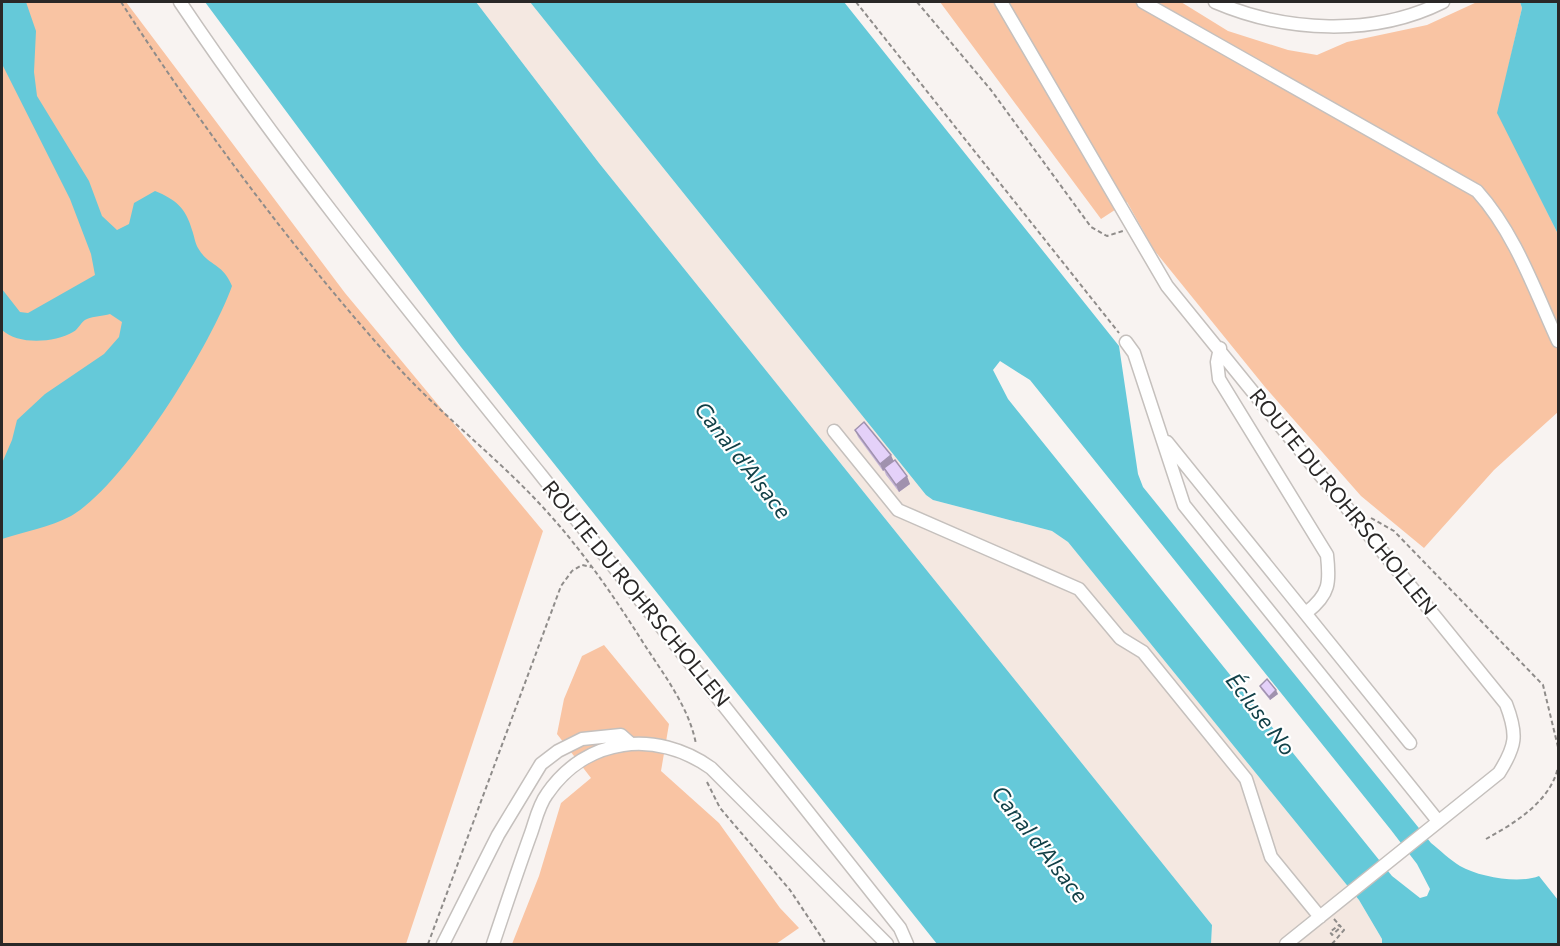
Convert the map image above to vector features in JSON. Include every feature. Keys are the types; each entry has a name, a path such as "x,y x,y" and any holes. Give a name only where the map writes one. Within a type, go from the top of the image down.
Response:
{"street":[{"name":"ROUTE DU ROHRSCHOLLEN","path":"180,2 258,113 359,248 789,784 900,928 907,945"},
{"name":"ROUTE DU ROHRSCHOLLEN","path":"1001,2 1167,286 1220,348 1506,704 1514,724 1515,739 1509,756 1499,773 1286,945"},
{"path":"1143,2 1476,191 1487,203 1517,252 1558,341"},
{"path":"1215,2 1236,11 1271,20 1303,25 1340,26 1397,18 1443,2"},
{"path":"1126,342 1134,353 1184,505 1438,821"},
{"path":"1220,348 1217,362 1219,379 1327,555 1330,583 1317,605 1307,612"},
{"path":"834,431 898,510 1079,589 1120,638 1143,652 1246,779 1271,857 1320,917"},
{"path":"1161,434 1307,612 1410,743"},
{"path":"443,945 498,835 541,764 558,751 582,739 621,735 630,743"},
{"path":"493,945 546,795 578,762 603,750 630,743 658,744 683,750 711,768 887,945"},
{"path":"528,783 546,795"}],"path":[{"path":"121,2 239,176 333,292 397,367 549,513 606,585 681,704 692,729 695,757"},
{"path":"856,2 1126,342"},
{"path":"917,2 992,90 1091,227 1107,236 1118,235 1131,227"},
{"path":"1354,516 1374,518 1394,531 1542,685 1558,747"},
{"path":"428,945 561,586 572,571 582,565 591,567"},
{"path":"1486,839 1516,823 1555,783 1558,767"},
{"path":"711,768 706,781 713,797 790,890 826,945"},
{"path":"1332,945 1344,930 1339,925 1330,932 1332,935 1341,928 1334,919"}],"shaded area":[{"path":"2,2 126,2 345,293 543,531 406,944 2,944"},
{"path":"476,2 530,2 926,495 933,500 1052,531 1068,542 1359,900 1382,939 1382,944 1211,944 1212,925 599,163"},
{"path":"940,2 1181,2 1228,31 1288,50 1317,55 1347,42 1427,25 1477,2 1520,2 1522,8 1498,113 1558,234 1558,412 1494,470 1424,548 1361,496 1265,387 1154,250 1127,202 1101,219"},
{"path":"604,645 669,724 661,771 719,823 780,908 799,928 776,944 512,944 539,876 561,803 591,778 557,734 564,699 582,656"}],"water":[{"path":"2,2 26,2 36,31 34,72 37,96 89,181 102,216 117,230 129,224 134,203 155,191 168,197 183,210 202,254 220,268 232,286 206,342 186,377 164,412 116,475 93,500 71,516 2,539 2,463 12,440 17,420 45,394 104,354 119,337 122,322 110,314 93,317 85,320 77,329 65,336 36,341 17,338 2,330 2,289 20,312 28,313 95,275 91,254 70,199 2,64"},
{"name":"Canal d'Alsace","path":"205,2 476,2 599,163 1212,925 1211,944 937,944 461,347"},
{"name":"Écluse No","path":"530,2 844,2 1119,346 1138,474 1143,487 1431,843 1456,864 1468,870 1510,879 1539,876 1558,900 1558,944 1382,944 1382,939 1359,900 1068,542 1052,531 933,500 926,495","holes":["1000,361 1030,380 1391,830 1417,864 1430,889 1427,896 1420,898 1392,876 1008,399 993,370"]},
{"path":"1520,2 1558,2 1558,234 1497,113 1522,8"}],"building":[{"path":"864,422 891,455 880,464 855,430"},
{"path":"895,460 907,476 896,485 884,468"},
{"path":"1267,679 1276,690 1269,697 1260,686"}]}
